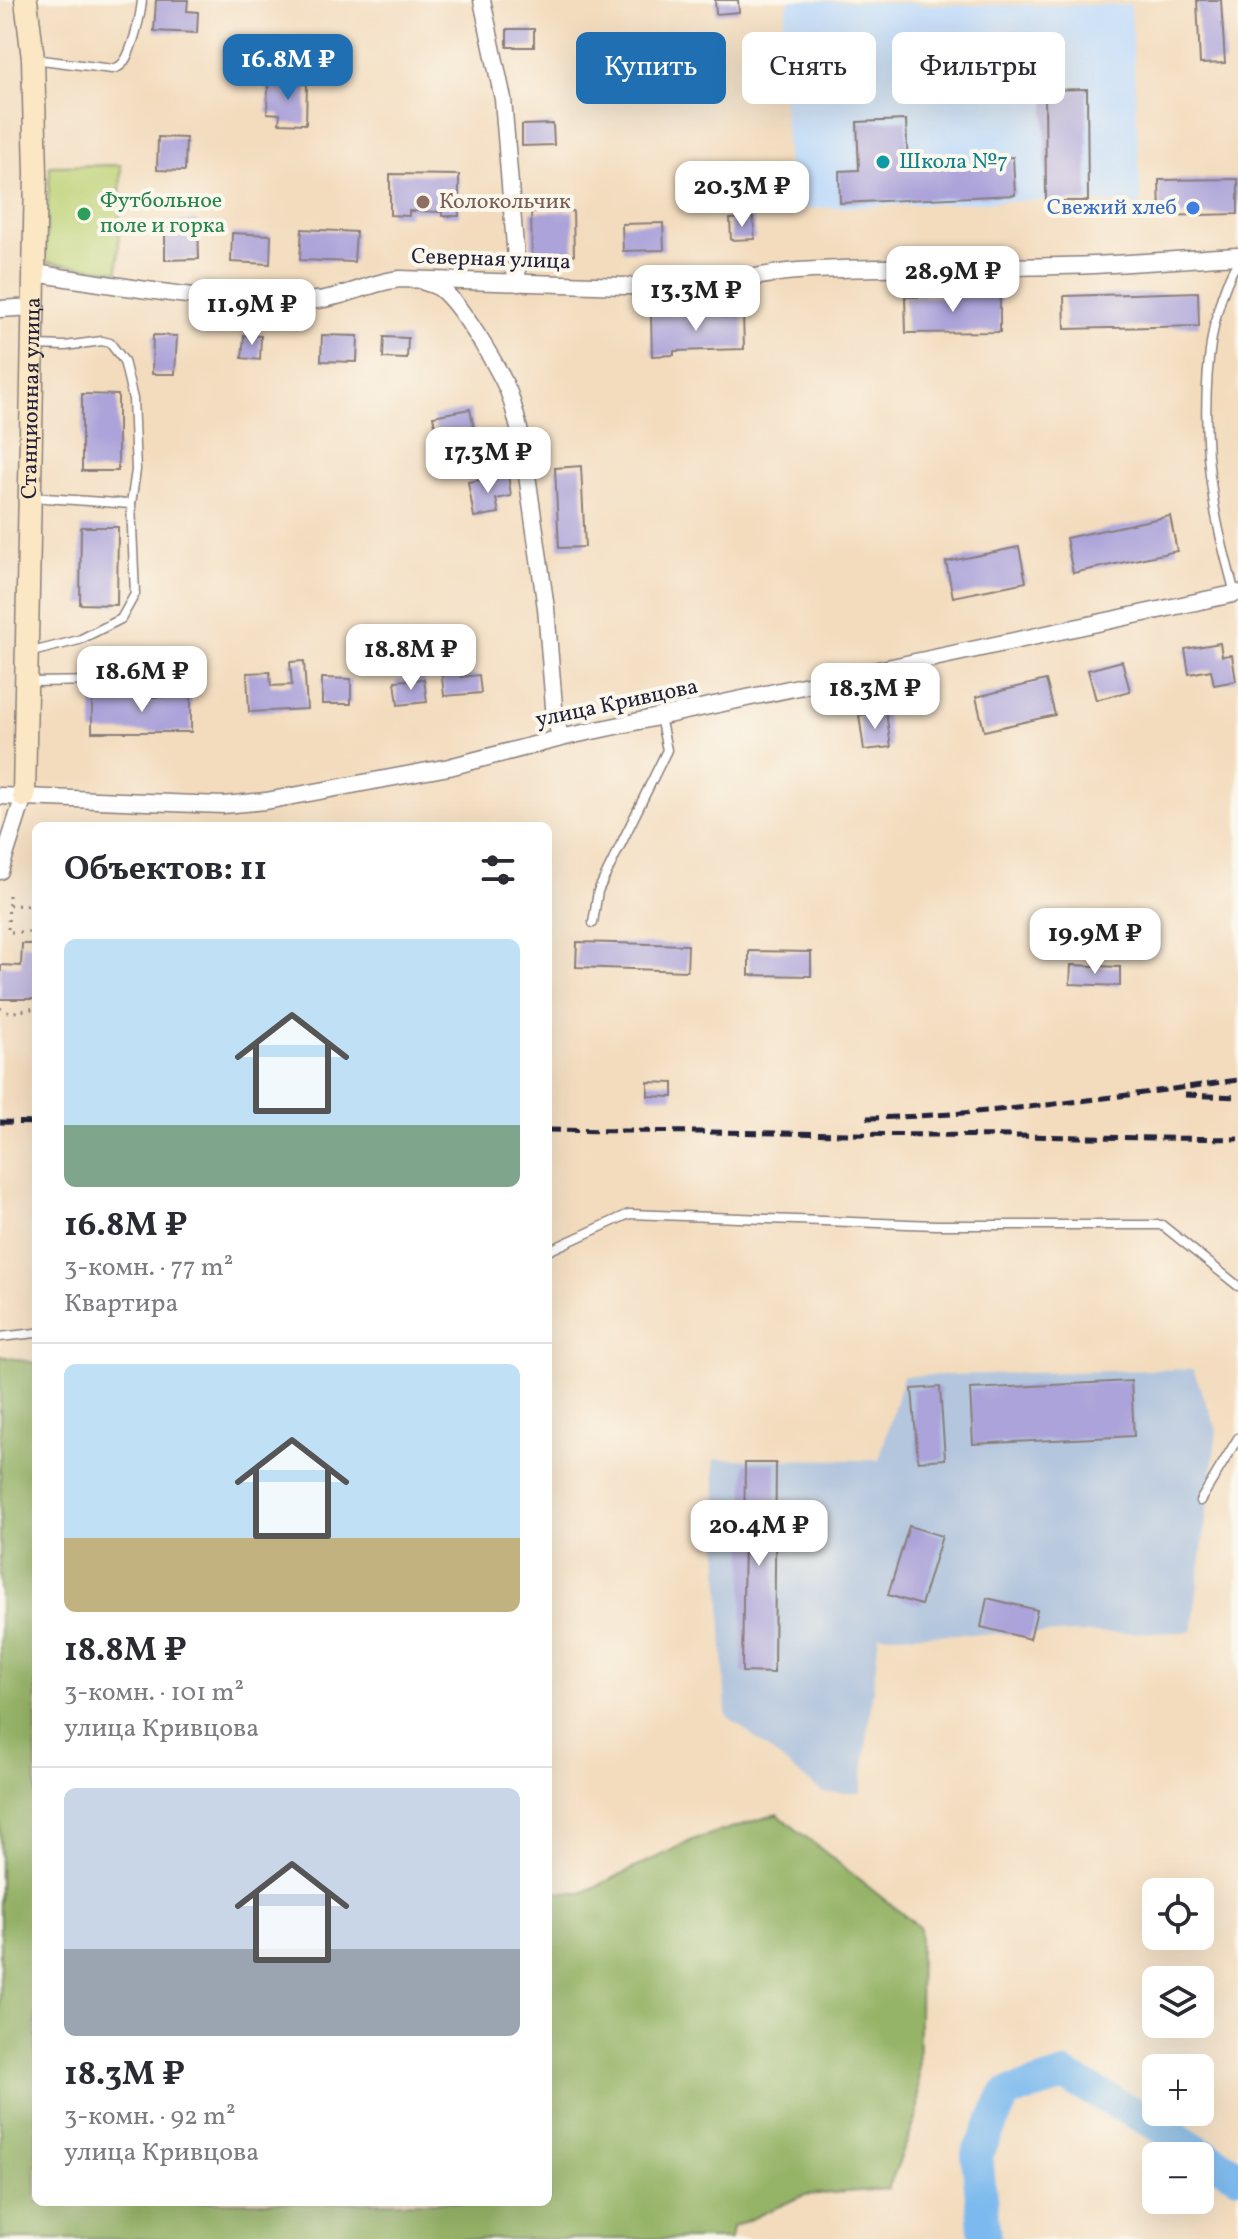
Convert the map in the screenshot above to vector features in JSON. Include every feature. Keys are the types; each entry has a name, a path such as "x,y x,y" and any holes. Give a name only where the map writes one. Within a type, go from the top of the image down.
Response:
{"street":[{"name":"Станционная улица","path":"24,796 36,174 33,59 26,0"},
{"path":"482,0 503,99 518,283"},
{"name":"Северная улица","path":"34,273 122,288 276,303 340,296 387,280 689,288 713,287 799,271 1064,266 1238,258"},
{"path":"415,279 432,284 453,302 483,346 509,394 523,447 546,608 555,719 561,738"},
{"path":"0,309 34,307"},
{"name":"улица Кривцова","path":"0,796 223,805 266,801 449,767 561,738 1236,593"},
{"path":"0,871 24,796"}],"lane":[{"path":"33,59 112,69 118,67 124,62 137,26 142,0"},
{"path":"1236,593 1213,498 1207,385 1210,347 1218,309 1238,258"},
{"path":"28,653 79,640 121,619 135,594 131,504 136,470 133,399 124,361 110,343 102,341 65,346 33,345"},
{"path":"30,496 131,504"},
{"path":"27,682 191,680"},
{"path":"593,923 598,891 667,750 660,717"},
{"path":"552,1249 629,1214 936,1225 1162,1225 1238,1286"},
{"path":"0,1337 32,1333"},
{"path":"1200,1501 1238,1438"}],"path":[{"path":"9,895 8,932 32,932"},
{"path":"9,905 32,906"},
{"path":"0,1008 9,1013 32,1009"}],"shaded area":[{"path":"789,0 1131,5 1141,205 1042,200 791,209 784,104 876,104 876,32 781,32"},
{"path":"1193,1369 1217,1430 1192,1632 879,1635 861,1793 823,1793 726,1715 714,1459 879,1460 903,1376"}],"green space":[{"name":"Футбольное поле и горка","path":"121,165 118,271 45,262 50,166"},
{"path":"0,1356 32,1362 32,2206 552,2206 552,1892 582,1893 695,1839 777,1814 920,1928 918,2114 888,2189 804,2195 733,2227 731,2239 0,2239"}],"building":[{"path":"156,0 188,0 187,11 198,12 197,33 154,31"},
{"path":"715,0 738,0 739,12 716,14"},
{"path":"1197,0 1221,0 1225,63 1200,64"},
{"path":"507,29 534,29 534,47 507,47"},
{"path":"268,83 307,84 306,124 279,123 280,114 267,113"},
{"path":"1087,89 1088,201 1046,201 1045,104 1065,104 1065,90"},
{"name":"Школа №7","path":"906,120 908,168 979,165 979,159 1013,157 1015,195 840,203 839,171 859,170 857,122"},
{"path":"553,124 554,145 522,146 522,125"},
{"path":"158,137 186,138 185,171 157,170"},
{"path":"390,174 459,175 459,216 409,211 409,216 390,215"},
{"path":"1238,179 1238,214 1160,216 1159,180"},
{"path":"573,211 574,255 532,256 531,212"},
{"path":"753,218 755,239 731,240 730,219"},
{"path":"198,221 199,259 165,260 165,222"},
{"path":"663,223 664,250 623,251 622,224"},
{"path":"302,229 356,232 354,262 300,260"},
{"path":"232,233 271,235 270,264 231,262"},
{"path":"1198,292 1199,326 1065,329 1064,296"},
{"path":"1000,296 1000,332 906,333 905,297"},
{"path":"743,313 744,349 674,351 674,355 652,356 651,315"},
{"path":"153,335 177,336 175,374 152,374"},
{"path":"244,335 261,336 260,360 242,358"},
{"path":"322,335 358,336 357,362 321,361"},
{"path":"384,337 408,338 407,359 383,358"},
{"path":"82,394 118,395 118,471 82,471"},
{"path":"470,409 476,439 439,447 433,416"},
{"path":"581,466 585,547 559,548 555,468"},
{"path":"508,475 511,496 496,499 499,513 474,517 468,482"},
{"path":"1170,516 1177,551 1073,573 1066,538"},
{"path":"81,527 118,527 117,605 80,604"},
{"path":"1019,547 1026,582 953,597 946,562"},
{"path":"1220,643 1222,656 1232,655 1236,681 1214,685 1211,670 1189,674 1185,649"},
{"path":"304,661 307,709 249,712 247,673 270,672 271,686 292,685 290,662"},
{"path":"1122,661 1130,691 1096,700 1088,670"},
{"path":"460,667 461,677 479,675 481,693 444,696 441,669"},
{"path":"322,678 351,679 351,704 322,704"},
{"path":"424,679 427,702 398,705 395,681"},
{"path":"1046,680 1055,715 984,731 976,697"},
{"path":"92,697 191,697 191,732 92,732"},
{"path":"886,712 891,747 864,750 859,715"},
{"path":"577,942 688,945 687,971 576,967"},
{"path":"22,944 32,944 32,999 0,999 1,965 21,966"},
{"path":"749,951 811,952 811,976 749,975"},
{"path":"1071,965 1120,967 1120,986 1070,984"},
{"path":"648,1082 673,1083 673,1097 648,1096"},
{"path":"1131,1381 1134,1436 973,1444 970,1389"},
{"path":"940,1387 945,1459 918,1461 912,1389"},
{"path":"745,1463 776,1463 774,1673 742,1672"},
{"path":"909,1526 942,1536 921,1605 888,1595"},
{"path":"987,1598 1037,1610 1030,1639 981,1627"}],"waterway":[{"path":"985,2239 977,2155 1006,2094 1065,2076 1155,2124 1238,2175"}],"railway":[{"path":"867,1118 1007,1109 1238,1080"},
{"path":"1185,1095 1238,1097"},
{"path":"0,1122 32,1123"},
{"path":"552,1130 1238,1139"}],"place":[{"name":"Школа №7","path":"883,162"},
{"name":"Колокольчик","path":"423,202"},
{"name":"Свежий хлеб","path":"1193,208"},
{"name":"Футбольное поле и горка","path":"84,214"}]}
